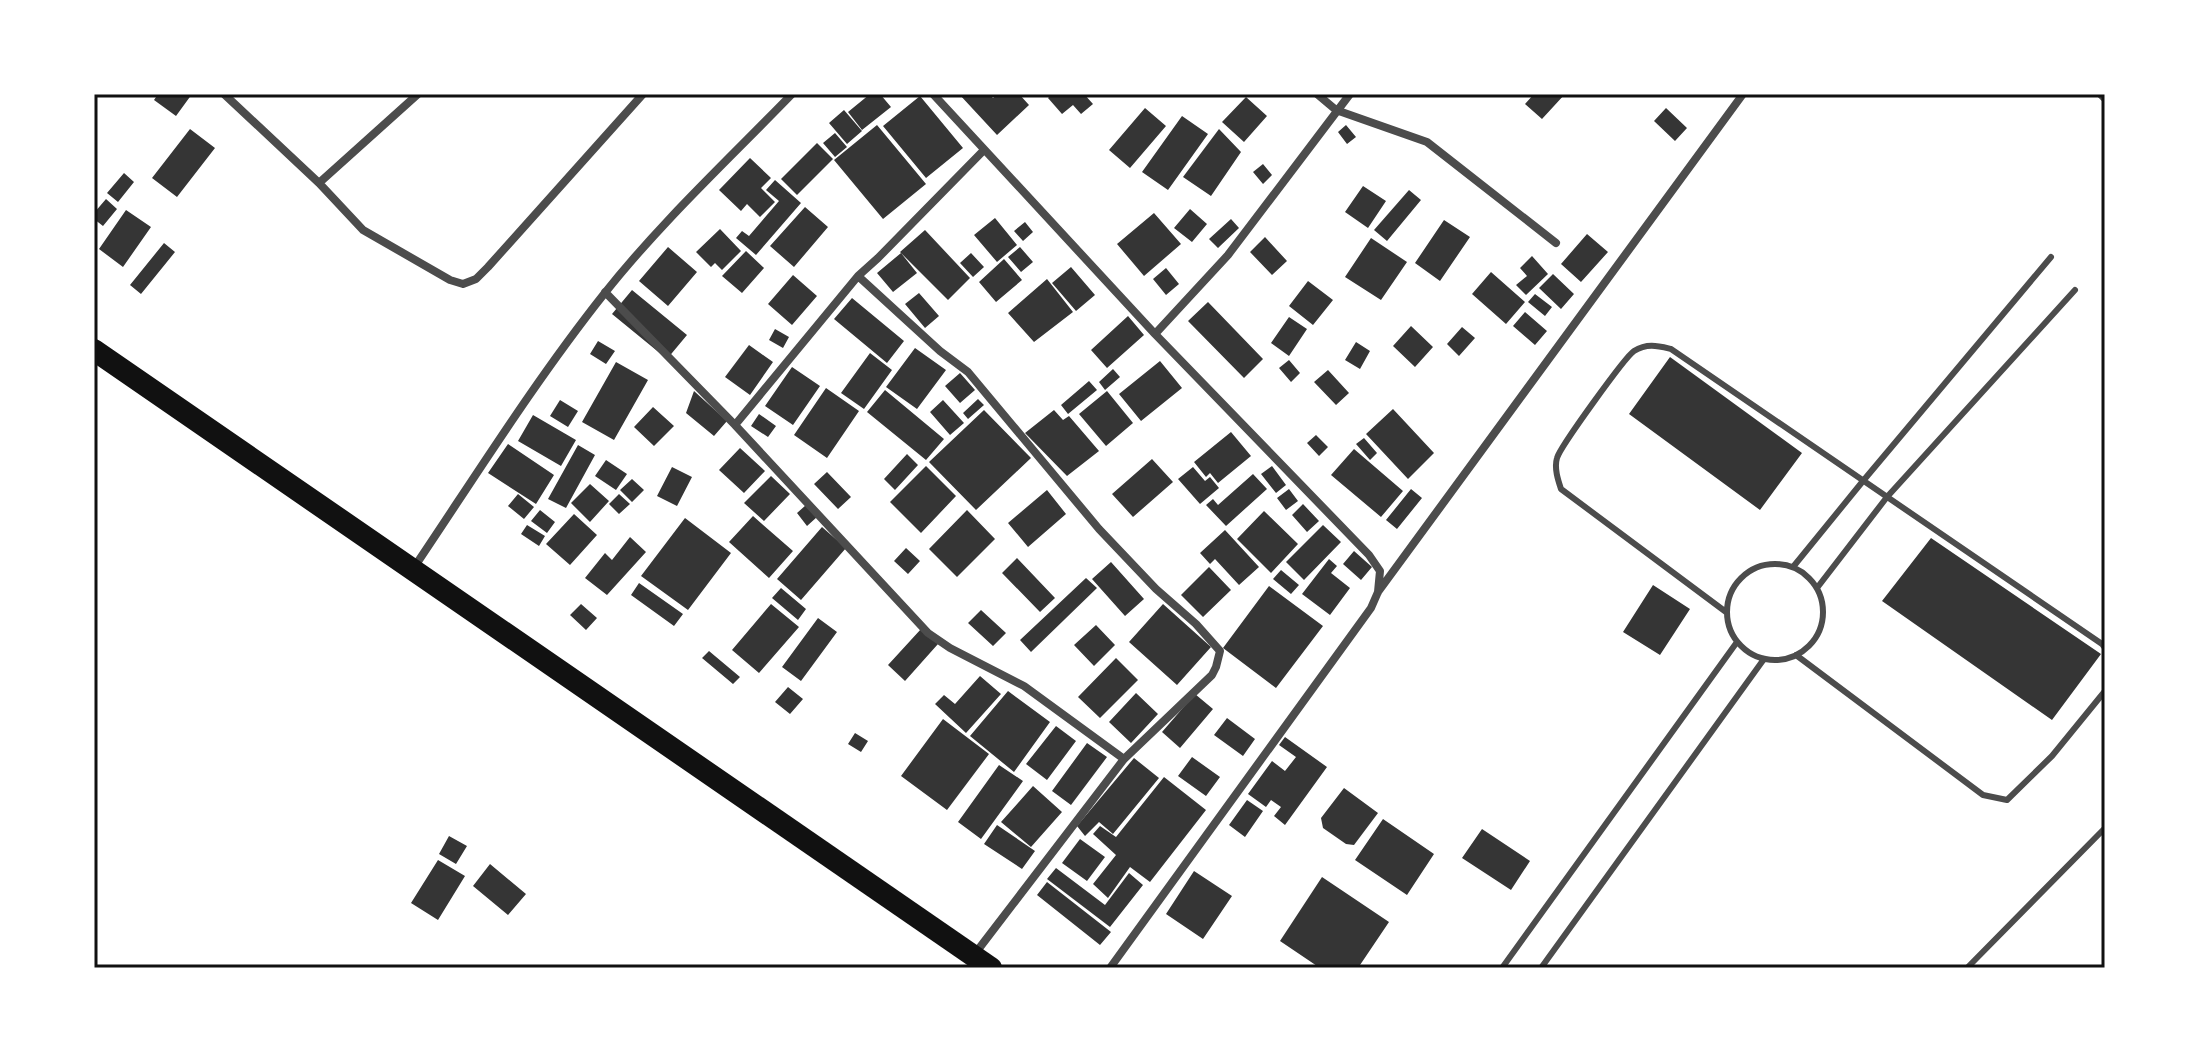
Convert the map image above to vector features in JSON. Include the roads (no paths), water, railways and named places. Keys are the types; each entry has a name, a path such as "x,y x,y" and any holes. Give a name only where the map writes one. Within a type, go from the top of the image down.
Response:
{"highway":[{"path":"94,350 982,962"}],"street":[{"path":"224,94 319,183 363,230 450,280 463,284 476,279 488,267 643,94"},
{"path":"319,183 418,94"},
{"path":"412,569 562,349 605,292 666,223 792,94"},
{"path":"1317,94 1336,110 1427,142 1556,243"},
{"path":"1155,334 1228,255 1350,94"},
{"path":"1110,968 1371,608 1378,592 1743,94"},
{"path":"939,96 984,150 1155,334 1369,555 1380,571 1378,592"},
{"path":"735,425 858,276 984,150"},
{"path":"858,276 940,351 968,372 1099,529 1220,651 1212,675 1124,759 982,962"},
{"path":"605,292 735,425 928,633 950,648 1024,686 1124,759"}],"lane":[{"path":"2099,94 2105,100"},
{"path":"1793,567 2051,257"},
{"path":"1817,588 1887,497 2075,290"},
{"path":"1726,612 1561,489 1556,475 1557,458 1568,438 1633,352 1652,345 1671,349 2105,648"},
{"path":"1763,565 1793,567 1807,576 1817,588 1823,617 1818,633 1809,646 1796,655 1780,660 1764,659 1749,653 1737,642 1729,628 1726,612 1729,596 1737,582 1763,565"},
{"path":"1502,968 1737,642"},
{"path":"1796,655 1983,795 2007,800 2052,756 2105,691"},
{"path":"1541,968 1764,659"},
{"path":"1967,968 2105,828"}]}
